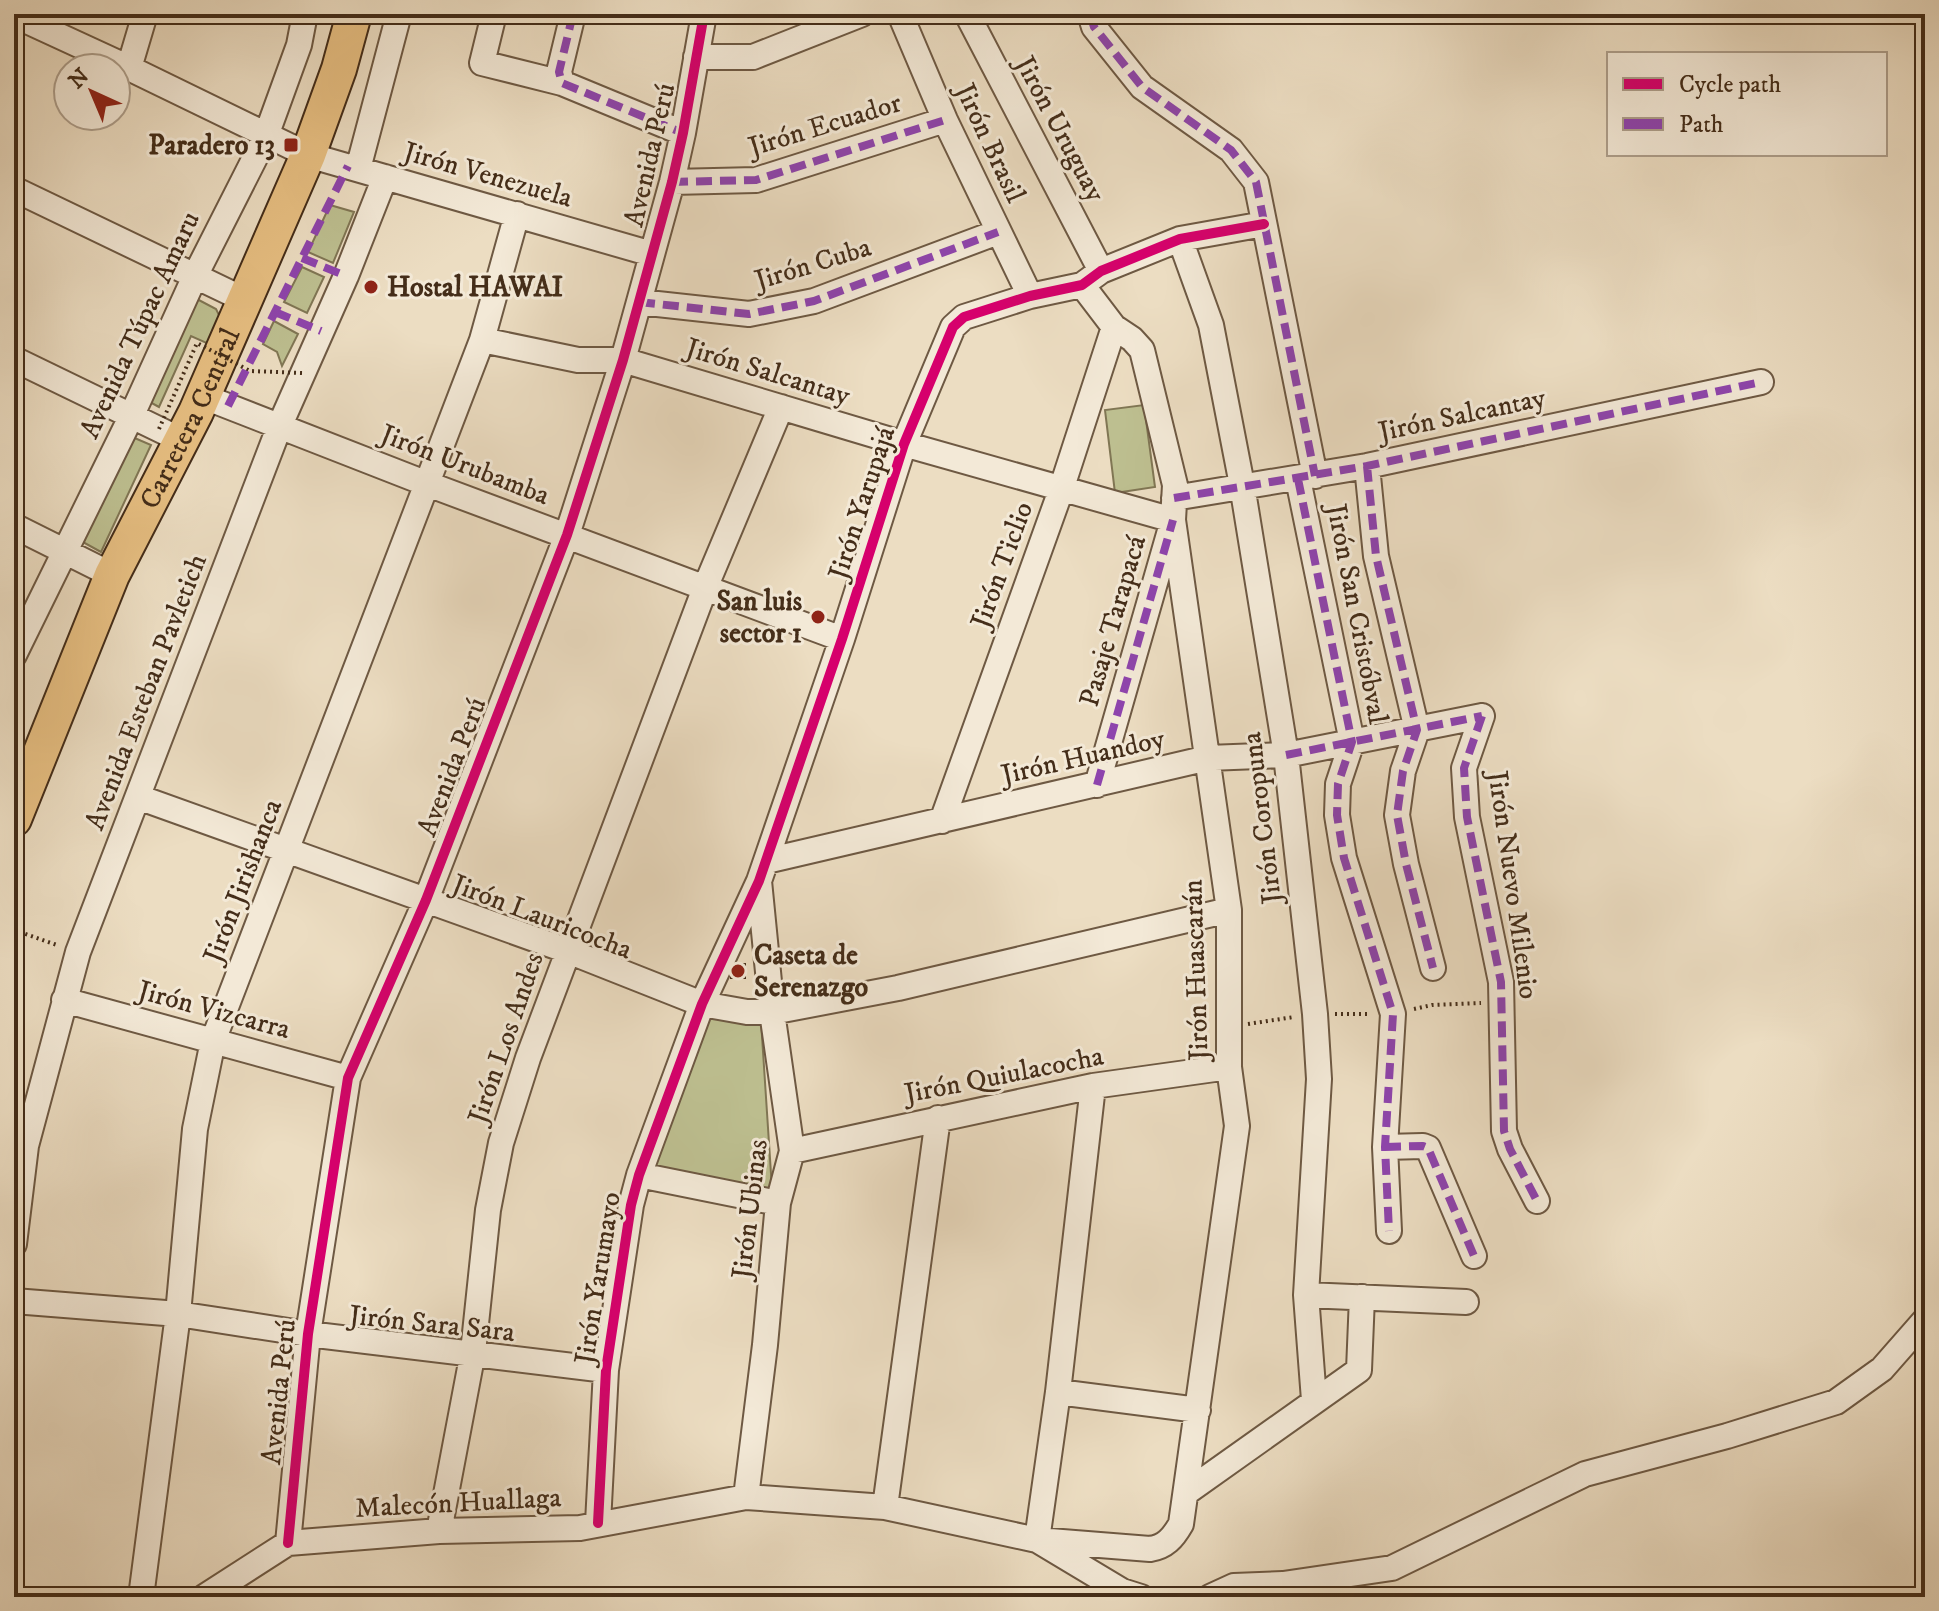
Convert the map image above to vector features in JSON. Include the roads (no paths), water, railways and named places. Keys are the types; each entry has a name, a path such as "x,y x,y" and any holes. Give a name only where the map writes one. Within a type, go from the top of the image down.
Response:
{"highway":[{"name":"Carretera Central","path":"14,819 170,434 202,396 308,155 339,69 354,14"}],"street":[{"path":"132,58 145,14"},
{"name":"Avenida Túpac Amaru","path":"14,655 131,417 195,276 266,136 299,45 305,14"},
{"path":"358,169 399,14"},
{"path":"494,14 482,63 562,83 683,133"},
{"path":"562,83 559,72 573,14"},
{"name":"Avenida Perú","path":"288,1543 308,1334 348,1078 426,900 567,535 623,360 672,182 704,14"},
{"path":"696,57 753,57 862,14"},
{"name":"Jirón Brasil","path":"900,14 945,120 1030,296"},
{"name":"Jirón Uruguay","path":"967,14 1091,278"},
{"name":"Jirón San Cristóbval","path":"1090,14 1094,27 1142,87 1231,150 1256,182 1352,742 1338,784 1337,815 1344,858 1393,1014 1385,1147 1389,1231"},
{"name":"Jirón Venezuela","path":"14,15 94,52"},
{"name":"Jirón Venezuela","path":"132,69 308,155 652,254"},
{"name":"Jirón Ecuador","path":"672,182 756,180 945,120"},
{"name":"Avenida Esteban Pavletich","path":"14,1244 26,1146 78,952 280,425 346,276 385,177"},
{"path":"14,189 245,300"},
{"name":"Jirón Jirishanca","path":"141,1597 178,1314 195,1129 213,1041 482,340 517,214"},
{"name":"Jirón Yarupajá","path":"702,1004 762,871 842,639 904,444 953,327 964,317 1091,278 1180,239 1264,224"},
{"name":"Jirón Cuba","path":"639,302 749,314 814,301 998,232"},
{"name":"Jirón Coropuna","path":"1180,239 1211,325 1242,485 1286,755 1315,1014 1319,1079 1306,1295 1314,1400"},
{"name":"Jirón Huascarán","path":"1037,1540 1160,1548 1181,1524 1237,1126 1229,1067 1229,910 1173,509 1175,485 1142,350 1114,327 1091,278"},
{"name":"Jirón Ticlio","path":"942,821 1061,490 1114,327"},
{"name":"Jirón Salcantay","path":"482,340 578,360 623,360 1061,490 1173,509 1242,485 1367,466 1761,382"},
{"path":"14,359 170,434"},
{"name":"Jirón Urubamba","path":"202,396 842,639"},
{"name":"Jirón Los Andes","path":"439,1531 473,1352 488,1210 501,1143 528,1058 705,588 781,407"},
{"path":"1367,466 1376,556 1417,730 1403,771 1397,815 1406,864 1433,968"},
{"name":"Pasaje Tarapacá","path":"1097,785 1173,509"},
{"path":"14,526 112,575"},
{"name":"Jirón Huandoy","path":"762,871 942,821 1208,758 1286,755 1482,716"},
{"name":"Jirón Nuevo Milenio","path":"1482,716 1464,768 1467,817 1501,982 1504,1131 1537,1201"},
{"name":"Jirón Lauricocha","path":"138,797 568,951 702,1004 747,1012 772,1012 898,988 1229,910"},
{"name":"Jirón Ubinas","path":"746,1497 765,1345 778,1203 792,1151 772,1012 762,871"},
{"name":"Jirón Vizcarra","path":"64,1000 348,1078"},
{"name":"Jirón Yarumayo","path":"598,1523 606,1370 631,1205 639,1175 702,1004"},
{"name":"Jirón Quiulacocha","path":"792,1151 1093,1086 1229,1067"},
{"path":"1037,1540 1058,1392 1093,1086"},
{"path":"885,1507 938,1118"},
{"path":"1385,1147 1428,1148 1474,1256"},
{"path":"639,1175 778,1203"},
{"path":"1306,1295 1466,1302"},
{"path":"1187,1492 1359,1370 1362,1297"},
{"name":"Jirón Sara Sara","path":"14,1301 178,1314 308,1334 606,1370"},
{"path":"1210,1597 1234,1586 1283,1584 1392,1568 1585,1474 1727,1436 1836,1402 1882,1369 1925,1320"},
{"path":"1058,1392 1198,1410"},
{"name":"Malecón Huallaga","path":"204,1597 288,1543 439,1531 580,1528 746,1497 885,1507 1037,1540 1122,1591 1141,1597"}],"place":[{"name":"Paradero 13","path":"291,145"},
{"name":"Hostal HAWAI","path":"371,287"},
{"name":"San luis sector 1","path":"818,617"},
{"name":"Caseta de Serenazgo","path":"738,971"}]}
